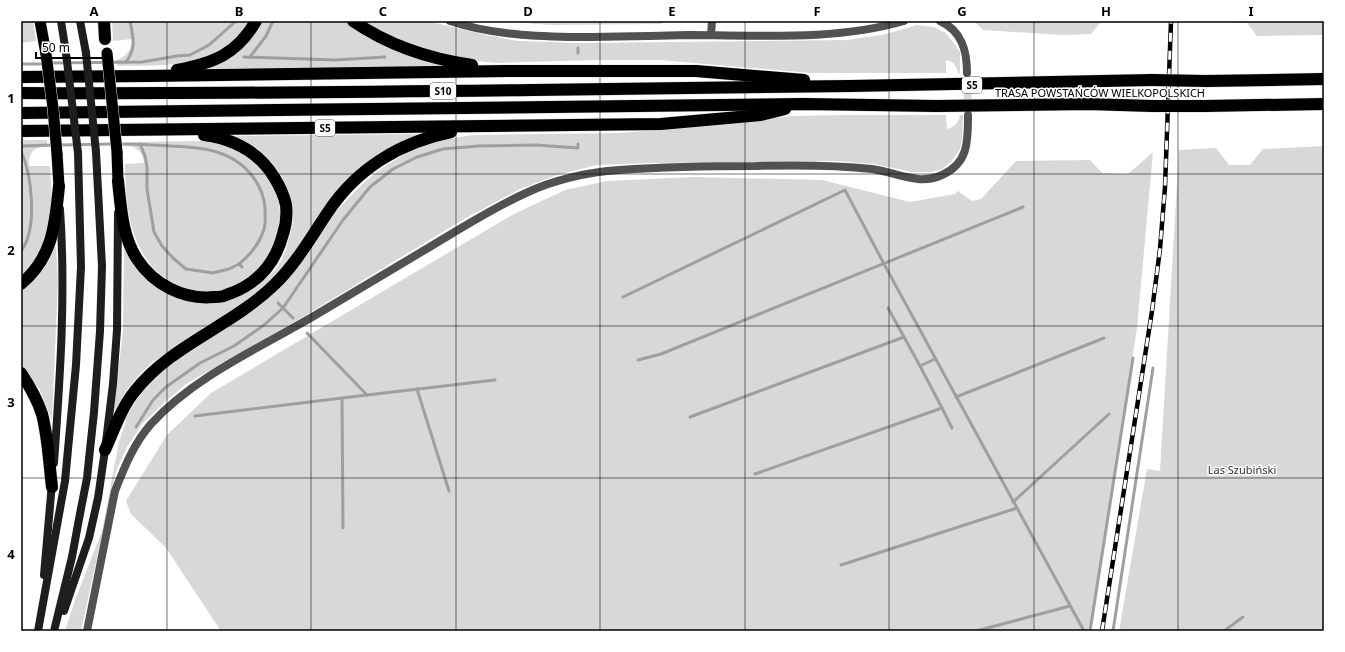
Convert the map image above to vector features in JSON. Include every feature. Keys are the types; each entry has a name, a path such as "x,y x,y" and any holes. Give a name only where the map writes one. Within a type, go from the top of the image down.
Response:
{"highway":[{"path":"21,284 36,269 45,257 51,239 59,186 53,108 40,21"},
{"path":"101,21 107,53 117,152 121,213 128,241 137,259 150,275 175,292 194,297 208,298 226,296 255,281 270,265 280,247 286,226 286,205 280,186 268,167 257,156 242,147 218,137 172,129"},
{"path":"104,21 105,39"},
{"path":"147,76 188,68 210,62 222,56 238,46 256,21"},
{"name":"S5","path":"354,21 384,38 420,54 458,64 506,71 696,71 865,86"},
{"path":"21,76 147,76 506,71"},
{"name":"TRASA POWSTAŃCÓW WIELKOPOLSKICH","path":"865,86 1152,80 1206,81 1324,79"},
{"name":"S10","path":"21,93 153,94 865,86"},
{"name":"S5","path":"21,131 660,124 761,115 804,104"},
{"name":"TRASA POWSTAŃCÓW WIELKOPOLSKICH","path":"804,104 937,106 1088,104 1205,106 1324,104"},
{"name":"S10","path":"21,114 804,104"},
{"path":"105,450 124,408 134,392 148,375 163,362 255,302 275,285 291,267 340,195 369,167 390,153 416,142 444,134 479,127"},
{"path":"21,373 34,395 42,413 48,444 52,487"}],"main road":[{"path":"38,631 65,481 76,365 81,267 78,153 61,21"},
{"path":"55,631 72,557 86,478 94,412 100,331 102,266 96,152 86,53 80,21"},
{"path":"55,631 64,611 90,538 105,450 113,384 117,330 118,181"},
{"path":"42,608 62,347 63,254 59,186"}],"street":[{"path":"450,21 505,34 603,37 836,34 877,28 904,21"},
{"path":"711,35 712,21"},
{"path":"940,21 946,24 957,34 964,47 967,59 967,73"},
{"path":"87,631 115,491 134,448 150,426 171,405 205,378 293,329 485,214 528,192 575,176 616,170 718,166 850,166 878,170 915,179 931,179 943,175 960,161 968,140 968,115"}],"green space":[{"path":"21,21 33,21 36,41 21,43"},
{"path":"112,21 249,21 238,37 224,49 208,57 191,62 173,64 117,66 116,60 126,55 131,46 132,39 113,41"},
{"path":"261,21 345,21 365,36 389,48 441,66 207,69 240,51 252,38"},
{"path":"364,21 427,21 518,41 579,43 846,40 882,35 917,25 934,27 946,33 960,52 960,73 958,73 956,66 953,63 946,60 946,73 811,73 659,60 495,63 458,59 421,49 377,29"},
{"path":"501,21 668,21 660,24 549,25"},
{"path":"974,21 1117,21 1119,23 1100,23 1091,34 1063,35 983,30"},
{"path":"1229,21 1324,21 1324,35 1257,36 1247,23 1229,23"},
{"path":"946,115 947,129 956,124 960,115 963,115 960,149 951,162 942,169 932,172 912,172 874,164 836,161 597,165 557,175 520,189 464,219 306,315 186,384 142,424 127,447 116,471 81,631 65,631 75,600 102,531 119,442 126,421 125,420 138,398 154,379 167,367 259,306 278,289 309,253 335,213 359,187 378,171 418,147 447,139 473,135 620,133 724,124 791,116"},
{"path":"422,134 381,154 303,242 274,279 241,307 154,361 140,374 126,391 113,413 123,332 124,242 142,274 156,287 165,292 208,303 217,303 230,300 255,288 274,271 284,255 293,224 291,201 288,190 277,170 262,152 243,140 228,136"},
{"path":"21,140 47,140 47,147 38,148 33,151 30,157 29,166 50,166 52,203 48,235 34,264 21,277"},
{"path":"200,141 229,147 238,151 254,162 270,180 279,203 280,217 277,238 262,267 245,281 226,289 206,292 186,288 167,279 150,264 134,234 126,194 125,164 144,163 138,150 136,148 125,146 124,142"},
{"name":"Las Szubiński","path":"1324,146 1324,631 1119,631 1147,469 1160,471 1179,150 1216,148 1229,165 1250,165 1263,149"},
{"path":"1153,152 1137,328 1090,631 221,631 166,548 131,514 126,501 167,435 211,393 512,215 565,190 607,181 692,177 822,180 910,202 955,194 958,191 972,201 981,199 1016,161 1090,160 1102,173 1128,174"},
{"path":"56,245 58,280 52,421 40,390 21,364 21,291 33,282 42,271 50,259"}],"waterway":[{"path":"126,62 132,52 133,47 130,21"},
{"path":"50,63 142,62 190,55 209,45 236,21"},
{"path":"250,57 266,36 273,21"},
{"path":"578,48 578,53"},
{"path":"244,57 335,60 385,57"},
{"path":"21,64 45,64"},
{"path":"59,145 113,144"},
{"path":"119,144 194,147 205,149 226,156 245,168 260,188 264,199 265,227 251,253 239,264"},
{"path":"140,144 145,156 147,167 147,189 154,232 162,246 186,269 213,273 229,269 239,264 242,267"},
{"path":"136,427 153,400 166,387 200,363 234,346 264,325 283,308 343,220 370,187 393,169 417,157 443,149 479,146 536,145 578,148 578,144"},
{"path":"21,146 53,145"},
{"path":"21,151 28,174 32,202 30,229 21,251"},
{"path":"623,297 845,190 1084,631"},
{"path":"638,360 661,354 1023,207"},
{"path":"278,303 293,318"},
{"path":"888,308 904,337"},
{"path":"307,333 367,395 495,380"},
{"path":"690,417 904,337 920,366"},
{"path":"956,397 1104,338"},
{"path":"1090,631 1133,358"},
{"path":"755,474 942,408 920,366 935,359"},
{"path":"1113,631 1153,368"},
{"path":"417,389 449,491"},
{"path":"195,416 367,395"},
{"path":"342,398 343,528"},
{"path":"942,408 952,428"},
{"path":"1013,502 1109,414"},
{"path":"841,565 1017,508"},
{"path":"976,631 1070,606"},
{"path":"1224,631 1243,617"}],"tunnel":[{"path":"967,80 968,110"}],"railway":[{"path":"1102,631 1152,311 1160,249 1165,187 1171,21"}]}
